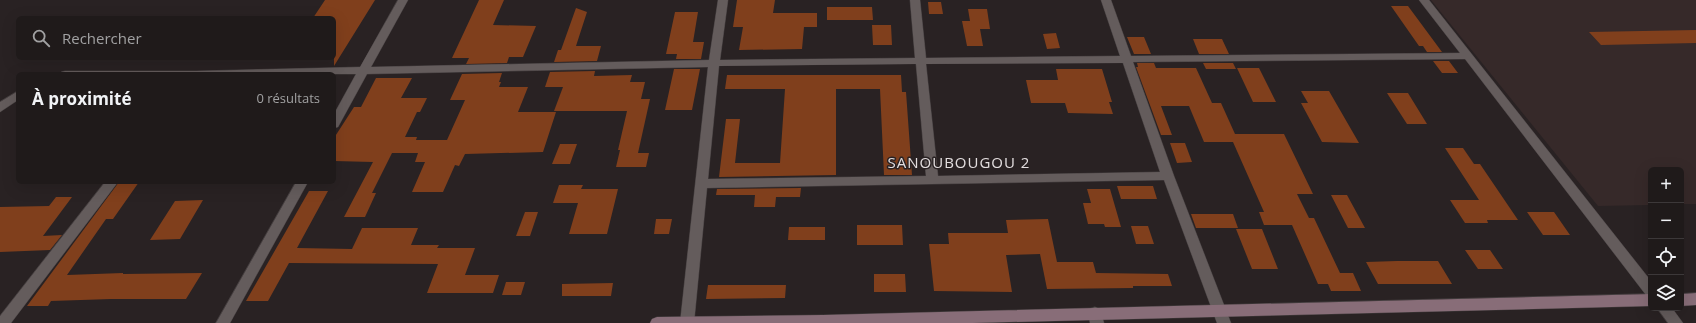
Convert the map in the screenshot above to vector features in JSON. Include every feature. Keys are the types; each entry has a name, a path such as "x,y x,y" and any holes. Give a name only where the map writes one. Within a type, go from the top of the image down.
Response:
{"main road":[{"path":"1684,300 1696,299"},
{"path":"657,323 1222,317 1648,300"}],"street":[{"path":"336,120 403,0"},
{"path":"687,323 714,63 723,0"},
{"path":"915,0 932,179"},
{"path":"1106,0 1168,176 1222,317"},
{"path":"1424,0 1648,287"},
{"path":"263,72 714,63 1468,56"},
{"path":"0,108 16,96"},
{"path":"701,184 1168,176"},
{"path":"3,323 110,184"},
{"path":"223,323 301,184"},
{"path":"1666,311 1676,323"}],"shaded area":[{"path":"1431,0 1696,0 1696,204 1684,204 1684,167 1648,167 1648,205 1598,206"}],"building":[{"path":"325,0 375,0 334,66 334,60 336,60 336,16 314,16"},
{"path":"479,0 504,0 493,25 536,26 523,57 509,57 507,63 466,64 469,58 452,58"},
{"path":"737,0 775,0 773,13 817,13 817,27 804,27 802,49 739,50 743,27 733,27"},
{"path":"928,2 941,2 943,14 929,14"},
{"path":"1391,6 1408,6 1442,52 1427,52 1423,46 1419,46"},
{"path":"827,7 872,7 873,20 827,20"},
{"path":"576,8 587,12 576,46 601,46 597,61 554,62 558,50 561,50"},
{"path":"968,9 987,9 990,29 980,29 983,46 967,46 962,21 970,21"},
{"path":"675,12 698,12 693,42 704,42 701,59 676,59 677,54 666,54"},
{"path":"872,25 891,25 892,45 873,45"},
{"path":"1696,30 1696,43 1601,45 1589,32"},
{"path":"1056,33 1060,48 1047,49 1043,34"},
{"path":"1127,37 1144,37 1151,54 1134,54"},
{"path":"1193,39 1222,39 1229,54 1199,54"},
{"path":"1433,61 1449,61 1458,73 1442,73"},
{"path":"1137,63 1154,63 1156,68 1196,68 1212,103 1221,103 1235,134 1284,134 1313,194 1297,194 1309,218 1314,218 1340,273 1353,273 1361,291 1331,291 1328,284 1318,284 1292,225 1264,225 1259,212 1264,212 1233,142 1204,142 1189,106 1161,106 1172,135 1161,135 1136,67 1138,67"},
{"path":"1203,63 1233,63 1236,69 1206,69"},
{"path":"1237,68 1259,68 1276,102 1253,102"},
{"path":"674,69 700,69 692,110 665,110"},
{"path":"1056,69 1102,69 1112,102 1109,102 1113,114 1068,113 1065,103 1031,103 1026,80 1058,80"},
{"path":"595,71 594,76 632,75 630,82 645,82 641,99 650,99 638,153 649,153 646,167 616,167 620,150 618,150 627,111 554,111 563,87 545,87 550,72"},
{"path":"502,73 499,87 528,87 518,112 556,112 543,152 465,154 459,166 455,165 443,192 412,192 425,162 415,162 418,153 392,153 372,193 376,193 365,217 344,217 373,162 336,161 336,135 354,107 361,107 376,78 412,78 401,98 427,98 420,112 417,112 405,137 417,137 416,140 447,140 465,100 450,100 462,74"},
{"path":"727,75 901,75 902,92 906,92 912,175 884,175 880,89 836,89 836,175 719,177 726,119 740,119 735,163 780,163 785,89 725,89"},
{"path":"1301,91 1329,91 1359,143 1322,142 1301,103 1308,103"},
{"path":"1387,93 1408,93 1427,124 1407,124"},
{"path":"1170,143 1185,143 1192,162 1177,163"},
{"path":"560,144 577,144 570,164 552,164"},
{"path":"1445,148 1463,148 1474,164 1480,164 1518,220 1487,220 1488,223 1465,223 1450,200 1479,200"},
{"path":"118,184 138,184 113,219 106,219 67,275 202,273 186,299 51,301 48,306 27,306"},
{"path":"559,185 583,185 581,189 618,189 607,234 569,234 578,203 553,203"},
{"path":"1117,186 1153,186 1157,199 1121,199"},
{"path":"801,188 800,197 776,197 775,207 754,207 755,195 716,195 717,189"},
{"path":"1087,189 1110,189 1121,227 1105,227 1104,224 1088,224 1083,203 1091,203"},
{"path":"309,191 328,191 297,248 352,249 362,228 418,228 411,245 439,245 437,248 475,248 465,275 499,275 493,293 427,293 438,264 289,263 268,301 246,301"},
{"path":"1331,195 1347,195 1365,228 1348,228"},
{"path":"56,197 72,197 43,236 62,235 50,250 0,252 0,207 49,206"},
{"path":"203,200 180,239 150,240 175,201"},
{"path":"525,212 538,212 530,236 516,236"},
{"path":"1527,212 1554,212 1570,235 1543,235"},
{"path":"1191,214 1233,214 1238,228 1196,228"},
{"path":"656,219 672,219 669,234 654,234"},
{"path":"1048,219 1057,262 1093,262 1096,273 1168,274 1172,286 1047,289 1040,254 1006,255 1012,292 934,291 929,244 949,244 948,233 1008,233 1006,220"},
{"path":"857,225 902,225 903,245 857,245"},
{"path":"1131,226 1148,226 1154,244 1136,244"},
{"path":"789,227 825,227 825,240 788,240"},
{"path":"1236,229 1262,229 1278,269 1252,269"},
{"path":"1465,250 1490,250 1503,269 1478,269"},
{"path":"1438,261 1452,284 1378,284 1366,262"},
{"path":"874,274 905,274 906,292 874,292"},
{"path":"506,282 525,282 521,295 502,295"},
{"path":"613,283 611,296 562,296 562,284"},
{"path":"708,285 786,285 785,298 706,299"}],"district":[{"name":"SANOUBOUGOU 2","path":"959,163"}]}
